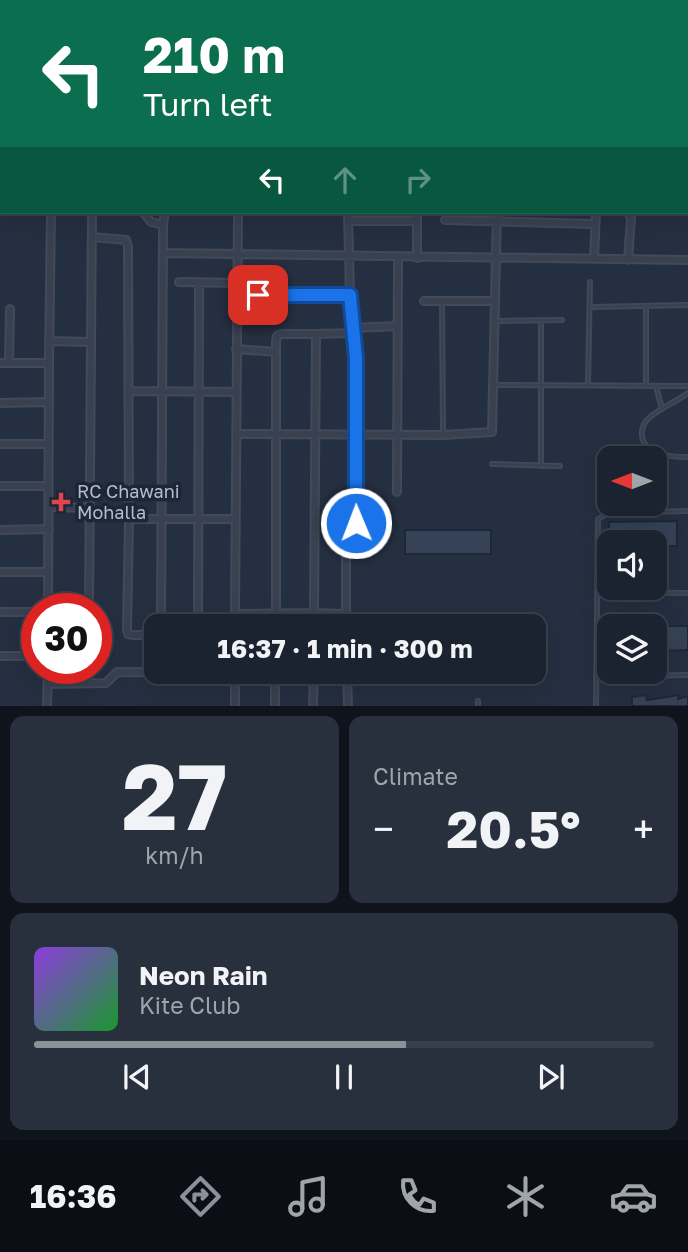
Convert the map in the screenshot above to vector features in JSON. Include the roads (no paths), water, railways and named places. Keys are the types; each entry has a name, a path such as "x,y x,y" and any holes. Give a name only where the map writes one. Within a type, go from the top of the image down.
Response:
{"street":[{"path":"86,0 95,0"},
{"path":"48,593 51,214"},
{"path":"89,593 92,214"},
{"path":"145,214 151,222 163,225"},
{"path":"161,614 165,214"},
{"path":"235,614 238,214"},
{"path":"348,214 350,295 353,330 356,358 356,523 346,555 346,614 276,614 277,336 281,334 316,334 353,330 398,326"},
{"path":"417,214 417,258"},
{"path":"236,434 443,435 492,432 497,214"},
{"path":"594,259 596,214"},
{"path":"628,260 629,214"},
{"path":"348,220 416,221"},
{"path":"445,220 595,223"},
{"path":"92,237 121,238 126,240 128,247 127,630 132,635 144,635"},
{"path":"163,253 688,260"},
{"path":"397,492 398,257"},
{"path":"179,282 236,283"},
{"path":"198,282 198,614"},
{"path":"237,295 350,295"},
{"path":"424,301 495,301"},
{"path":"9,363 10,309"},
{"path":"314,613 316,334"},
{"path":"49,341 91,342"},
{"path":"236,349 276,352"},
{"path":"0,363 49,363"},
{"path":"129,391 236,392"},
{"path":"0,403 49,402"},
{"path":"0,444 49,444"},
{"path":"0,486 48,486"},
{"path":"49,508 90,508"},
{"path":"129,519 235,519"},
{"path":"0,530 49,529"},
{"path":"0,572 48,572"},
{"path":"0,612 21,612"},
{"path":"0,656 21,656"},
{"path":"112,677 117,672 144,672"},
{"path":"47,684 47,706"},
{"path":"235,684 235,706"},
{"path":"275,684 275,706"},
{"path":"313,706 314,684"},
{"path":"347,684 348,706"}],"lane":[{"path":"588,386 590,282"},
{"path":"442,301 443,435"},
{"path":"590,307 688,305"},
{"path":"646,306 646,386"},
{"path":"541,320 541,466"},
{"path":"495,321 562,320"},
{"path":"495,385 688,386"},
{"path":"656,386 662,409"},
{"path":"688,394 662,409 644,424 643,440 647,446 664,456 688,457"},
{"path":"492,464 560,466"},
{"path":"597,530 602,515 608,513 688,511"},
{"path":"596,706 597,592"},
{"path":"667,593 688,593"},
{"path":"596,677 688,675"}],"place":[{"name":"RC Chawani Mohalla","path":"61,502"}]}
